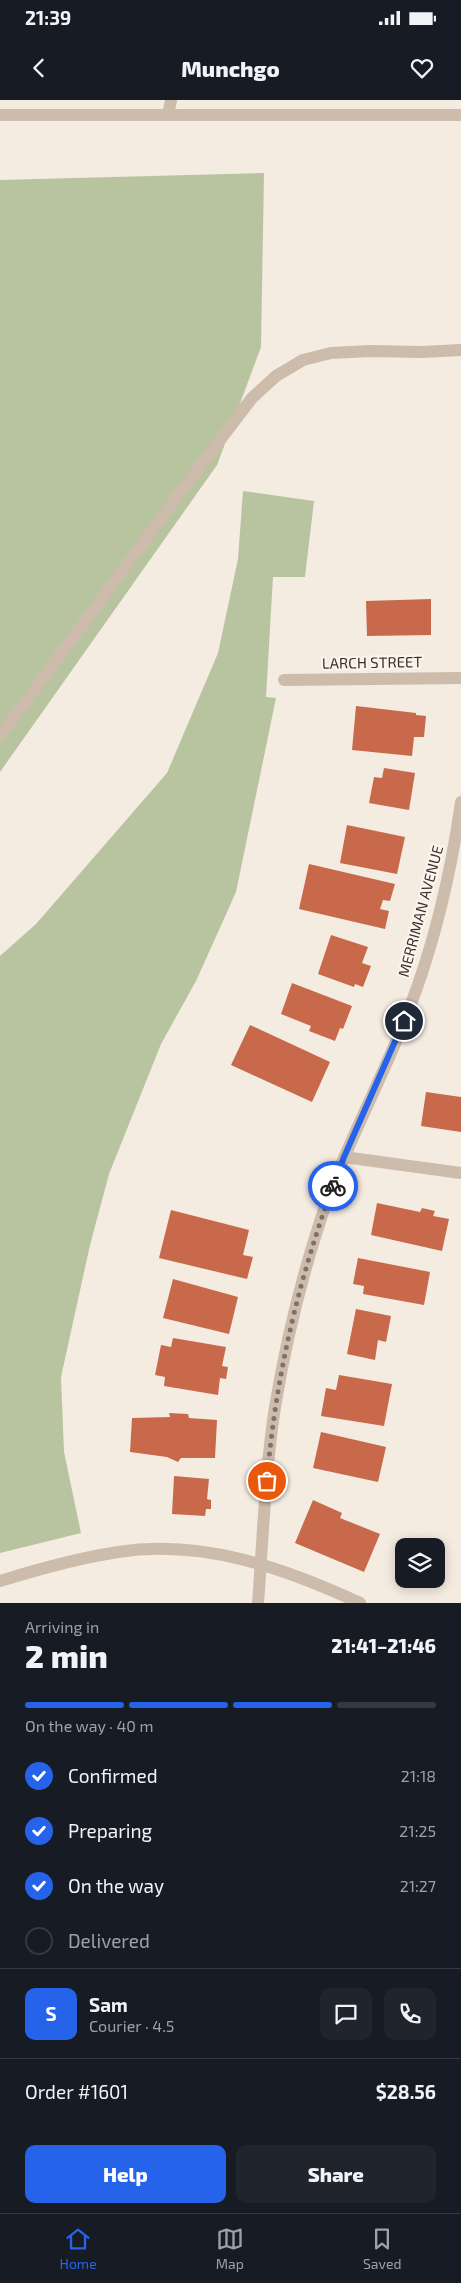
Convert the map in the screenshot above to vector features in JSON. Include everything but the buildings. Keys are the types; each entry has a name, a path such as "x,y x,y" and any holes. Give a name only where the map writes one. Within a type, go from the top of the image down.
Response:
{"street":[{"path":"168,115 171,100"},
{"path":"0,116 461,115"},
{"path":"0,736 252,398 276,376 303,360 331,353 461,350"},
{"name":"LARCH STREET","path":"284,680 461,678"},
{"name":"MERRIMAN AVENUE","path":"258,1603 274,1420 292,1317 318,1228 344,1157 408,1011 423,970 436,928 456,843 461,802"},
{"path":"344,1157 461,1173"},
{"path":"0,1581 68,1560 120,1551 173,1549 199,1551 261,1563 310,1580 360,1603"}],"green space":[{"path":"264,173 261,347 217,465 0,772 0,180"},
{"path":"243,491 314,501 305,577 273,577 266,697 276,698 236,892 196,981 161,1044 109,1174 90,1245 61,1377 64,1452 81,1533 0,1553 0,956 36,924 167,773 218,653 238,559"}],"way so far":[{"path":"267,1481 275,1407 292,1317 318,1228 333,1186"}],"route":[{"path":"333,1186 404,1021"}]}
